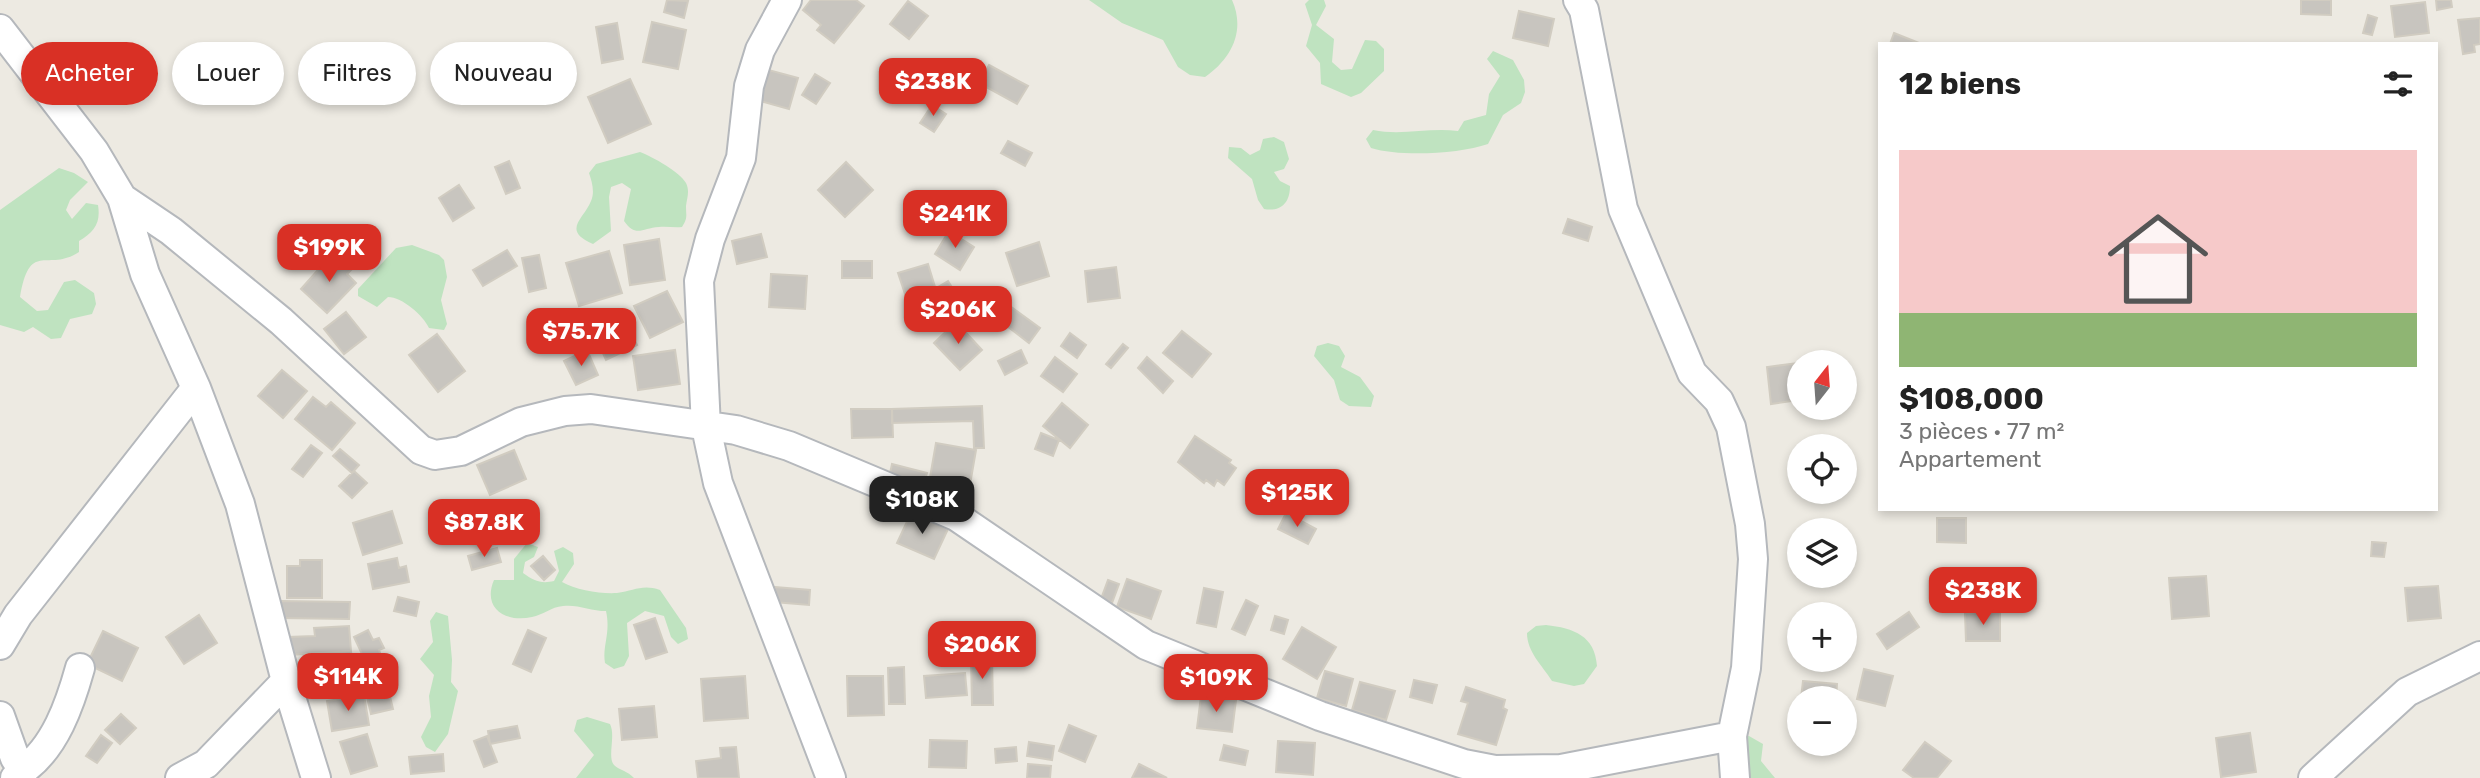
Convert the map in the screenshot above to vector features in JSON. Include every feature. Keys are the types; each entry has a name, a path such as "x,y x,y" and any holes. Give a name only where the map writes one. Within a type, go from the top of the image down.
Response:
{"street":[{"path":"788,0 760,50 749,86 741,158 703,262 699,281 706,427 718,483 831,778"},
{"path":"1578,0 1584,10 1622,209 1692,373 1718,401 1731,427 1750,524 1753,559 1753,604 1746,668 1736,706 1721,739 1735,778"},
{"path":"0,29 94,151 122,198 145,274 196,388 240,504 286,681 316,778"},
{"path":"122,198 171,230 281,321 421,450 436,455 461,451 521,422 565,411 592,409 736,430 789,446 956,516 1146,645 1320,716 1464,764 1495,770 1561,769 1721,739"},
{"path":"0,645 18,615 196,388"},
{"path":"2313,778 2407,692 2480,656"},
{"path":"0,716 19,774 38,759 70,704 80,668"},
{"path":"180,778 206,764 286,681"}],"green space":[{"path":"1089,0 1232,0 1236,11 1236,33 1229,53 1214,70 1205,77 1190,75 1178,67 1163,40 1122,23"},
{"path":"1309,0 1324,0 1326,6 1316,25 1334,39 1332,62 1341,70 1352,69 1365,40 1376,41 1384,49 1384,71 1361,93 1351,97 1321,84 1320,63 1306,46 1312,25 1305,4"},
{"path":"1493,51 1513,60 1524,80 1525,92 1521,103 1503,115 1488,144 1429,153 1397,153 1371,148 1366,139 1373,130 1458,131 1464,121 1486,115 1489,94 1500,76 1487,59"},
{"path":"1274,137 1284,142 1289,159 1284,169 1274,172 1280,181 1290,186 1290,192 1280,208 1270,210 1264,209 1258,200 1252,179 1228,158 1229,147 1241,148 1250,155 1260,150 1263,139"},
{"path":"640,152 659,161 686,183 686,217 682,227 659,227 640,231 632,229 624,221 631,189 622,183 611,187 611,231 593,244 583,239 576,229 592,198 593,187 589,173 596,164"},
{"path":"59,168 88,182 70,200 66,210 72,219 86,203 98,205 97,222 89,234 79,241 79,252 68,258 41,261 29,268 20,297 37,311 48,310 64,282 75,280 94,293 96,304 92,314 70,319 61,338 51,339 33,327 24,332 0,325 0,210"},
{"path":"412,245 439,255 444,260 447,277 441,300 447,324 444,330 429,328 417,312 394,298 388,297 377,307 358,296 358,289 396,248"},
{"path":"1328,343 1339,346 1345,356 1341,367 1360,377 1374,396 1371,407 1349,406 1340,400 1334,380 1314,356 1317,346"},
{"path":"527,543 538,547 534,557 525,562 523,573 531,578 541,582 554,581 559,571 554,551 563,547 573,553 574,564 562,582 603,593 643,588 660,590 686,628 688,639 678,644 671,637 664,616 645,611 627,623 629,656 624,666 614,669 605,663 608,626 606,611 568,606 532,617 513,618 498,611 491,598 494,580 514,580 514,559"},
{"path":"436,612 448,616 451,682 458,691 448,734 435,752 426,747 421,737 431,717 429,696 434,675 420,659 433,642 430,621"},
{"path":"1546,625 1574,631 1592,647 1597,666 1584,684 1574,686 1552,681 1536,658 1527,633 1536,626"},
{"path":"587,717 610,724 612,761 616,767 634,778 576,778 594,755 574,731 577,720"},
{"path":"1749,736 1763,744 1761,761 1775,778 1746,778 1749,769 1741,737"}],"building":[{"path":"667,0 688,1 684,18 664,12"},
{"path":"811,0 856,0 864,6 834,43 817,30 821,25 803,10"},
{"path":"2301,0 2331,0 2331,15 2301,14"},
{"path":"2436,0 2451,0 2452,7 2437,10"},
{"path":"908,1 928,16 909,39 890,24"},
{"path":"2425,2 2429,33 2395,37 2391,6"},
{"path":"1519,11 1554,19 1548,46 1513,38"},
{"path":"2368,15 2377,18 2372,35 2363,33"},
{"path":"2480,18 2480,44 2474,45 2475,52 2463,54 2458,20"},
{"path":"652,22 686,30 678,69 643,62"},
{"path":"617,23 623,59 602,63 596,27"},
{"path":"1894,33 1916,42 1891,42"},
{"path":"989,65 1028,86 1017,104 979,83"},
{"path":"761,68 798,78 789,109 753,99"},
{"path":"942,73 964,88 955,101 933,86"},
{"path":"815,74 830,83 816,104 802,95"},
{"path":"630,79 651,124 608,143 588,97"},
{"path":"932,105 946,114 934,132 920,123"},
{"path":"1008,141 1032,153 1025,166 1001,153"},
{"path":"509,161 520,188 506,194 495,167"},
{"path":"846,162 873,190 845,217 818,190"},
{"path":"459,185 474,208 453,221 439,198"},
{"path":"1568,219 1592,227 1588,241 1563,233"},
{"path":"949,231 974,247 960,270 935,254"},
{"path":"761,234 767,257 737,264 732,241"},
{"path":"659,239 665,280 630,285 624,245"},
{"path":"1039,242 1049,276 1017,286 1006,253"},
{"path":"507,250 517,266 483,286 473,270"},
{"path":"609,251 622,293 579,306 566,263"},
{"path":"333,253 351,270 347,274 356,283 327,313 301,289"},
{"path":"539,255 546,288 529,292 522,258"},
{"path":"842,261 872,261 872,278 842,278"},
{"path":"928,264 936,290 907,300 898,273"},
{"path":"1116,267 1120,298 1088,302 1085,271"},
{"path":"771,274 807,276 805,309 769,307"},
{"path":"948,281 958,297 949,303 938,287"},
{"path":"667,291 683,322 650,338 634,306"},
{"path":"1010,306 1040,328 1029,343 999,320"},
{"path":"346,312 366,337 344,354 324,329"},
{"path":"575,313 577,339 563,341 560,315"},
{"path":"625,319 637,345 606,360 594,333"},
{"path":"956,322 982,350 960,370 934,343"},
{"path":"1182,331 1211,354 1192,377 1163,353"},
{"path":"1070,333 1086,345 1077,358 1061,346"},
{"path":"437,334 465,371 438,392 409,355"},
{"path":"1123,344 1128,348 1111,368 1106,364"},
{"path":"587,350 598,375 576,385 564,361"},
{"path":"675,350 680,384 638,390 633,356"},
{"path":"1021,350 1027,363 1005,375 998,361"},
{"path":"1055,357 1077,374 1063,392 1041,376"},
{"path":"1147,357 1173,381 1163,393 1138,368"},
{"path":"1787,364 1787,402 1771,404 1767,367"},
{"path":"282,370 307,391 283,418 258,396"},
{"path":"313,397 326,407 331,402 355,423 332,450 295,419"},
{"path":"1062,403 1088,425 1070,448 1043,426"},
{"path":"982,406 984,448 974,448 973,421 892,423 892,409"},
{"path":"851,409 892,409 893,437 852,438"},
{"path":"1041,433 1059,440 1053,456 1035,449"},
{"path":"1195,436 1231,460 1229,463 1236,468 1224,485 1217,480 1214,486 1206,480 1204,483 1178,462"},
{"path":"936,443 976,450 968,496 928,489"},
{"path":"311,445 322,453 303,477 292,469"},
{"path":"340,449 359,465 352,473 333,456"},
{"path":"514,450 526,479 490,495 477,465"},
{"path":"892,464 927,473 923,486 889,478"},
{"path":"354,471 367,483 352,498 339,486"},
{"path":"392,511 402,543 363,555 353,523"},
{"path":"911,513 948,529 934,559 897,543"},
{"path":"1286,513 1316,529 1308,544 1278,529"},
{"path":"1937,518 1966,518 1966,543 1937,542"},
{"path":"2372,542 2386,543 2384,557 2371,556"},
{"path":"497,548 501,562 472,570 468,556"},
{"path":"543,556 555,570 544,580 531,566"},
{"path":"397,558 399,568 406,566 409,582 373,589 368,564"},
{"path":"300,560 322,560 322,598 287,598 287,566 300,566"},
{"path":"2206,576 2209,616 2172,619 2169,578"},
{"path":"1127,579 1161,591 1151,619 1117,607"},
{"path":"1108,580 1119,584 1112,603 1101,599"},
{"path":"2438,586 2441,618 2408,621 2405,588"},
{"path":"775,587 810,590 809,605 774,602"},
{"path":"1204,588 1223,592 1216,627 1197,623"},
{"path":"398,597 419,602 416,616 394,611"},
{"path":"1246,600 1258,606 1245,635 1232,629"},
{"path":"280,601 350,602 349,619 280,618"},
{"path":"1909,612 1919,627 1887,649 1877,634"},
{"path":"2000,612 2000,641 1966,641 1965,613"},
{"path":"199,615 217,643 184,664 166,637"},
{"path":"1275,616 1288,620 1284,634 1271,630"},
{"path":"655,618 667,652 646,659 634,625"},
{"path":"349,626 351,651 290,655 288,637 315,636 314,628"},
{"path":"1302,627 1336,647 1317,679 1283,659"},
{"path":"368,630 373,640 379,638 384,648 379,650 383,661 368,667 354,637"},
{"path":"528,630 546,638 531,672 513,664"},
{"path":"103,631 138,648 122,681 87,664"},
{"path":"351,651 353,667 325,670 324,654"},
{"path":"971,657 992,657 993,705 972,705"},
{"path":"904,667 905,704 889,704 888,668"},
{"path":"1864,669 1893,676 1885,706 1857,699"},
{"path":"1325,671 1353,679 1346,706 1317,698"},
{"path":"325,673 327,687 316,688 315,674"},
{"path":"965,673 967,695 926,698 924,676"},
{"path":"745,676 748,718 704,721 701,679"},
{"path":"847,676 883,676 884,715 848,716"},
{"path":"1414,680 1437,685 1432,703 1410,697"},
{"path":"1803,681 1837,684 1837,686 1802,686"},
{"path":"1360,682 1395,691 1386,720 1352,710"},
{"path":"387,684 393,709 371,714 365,689"},
{"path":"1466,687 1505,700 1503,708 1507,710 1496,745 1458,734 1468,703 1461,701"},
{"path":"364,695 369,725 332,731 327,701"},
{"path":"1201,696 1236,700 1232,732 1197,728"},
{"path":"654,706 657,737 622,740 619,709"},
{"path":"121,714 136,728 120,744 105,730"},
{"path":"1069,725 1096,736 1085,762 1059,751"},
{"path":"517,726 520,738 490,744 488,731"},
{"path":"2250,733 2256,772 2221,777 2216,738"},
{"path":"367,734 377,766 351,774 340,742"},
{"path":"101,735 112,743 97,763 86,756"},
{"path":"487,736 497,762 484,767 474,741"},
{"path":"930,740 967,741 966,768 929,767"},
{"path":"1278,741 1315,743 1313,775 1276,772"},
{"path":"1029,742 1054,746 1052,760 1027,756"},
{"path":"1925,742 1951,761 1937,778 1914,778 1903,770"},
{"path":"1224,745 1248,751 1245,765 1220,760"},
{"path":"736,747 739,778 698,778 696,761 721,758 720,748"},
{"path":"1016,747 1017,761 996,763 995,749"},
{"path":"443,754 444,771 411,774 409,757"},
{"path":"1028,764 1051,766 1050,778 1027,778"},
{"path":"1139,764 1167,778 1132,778"}]}
